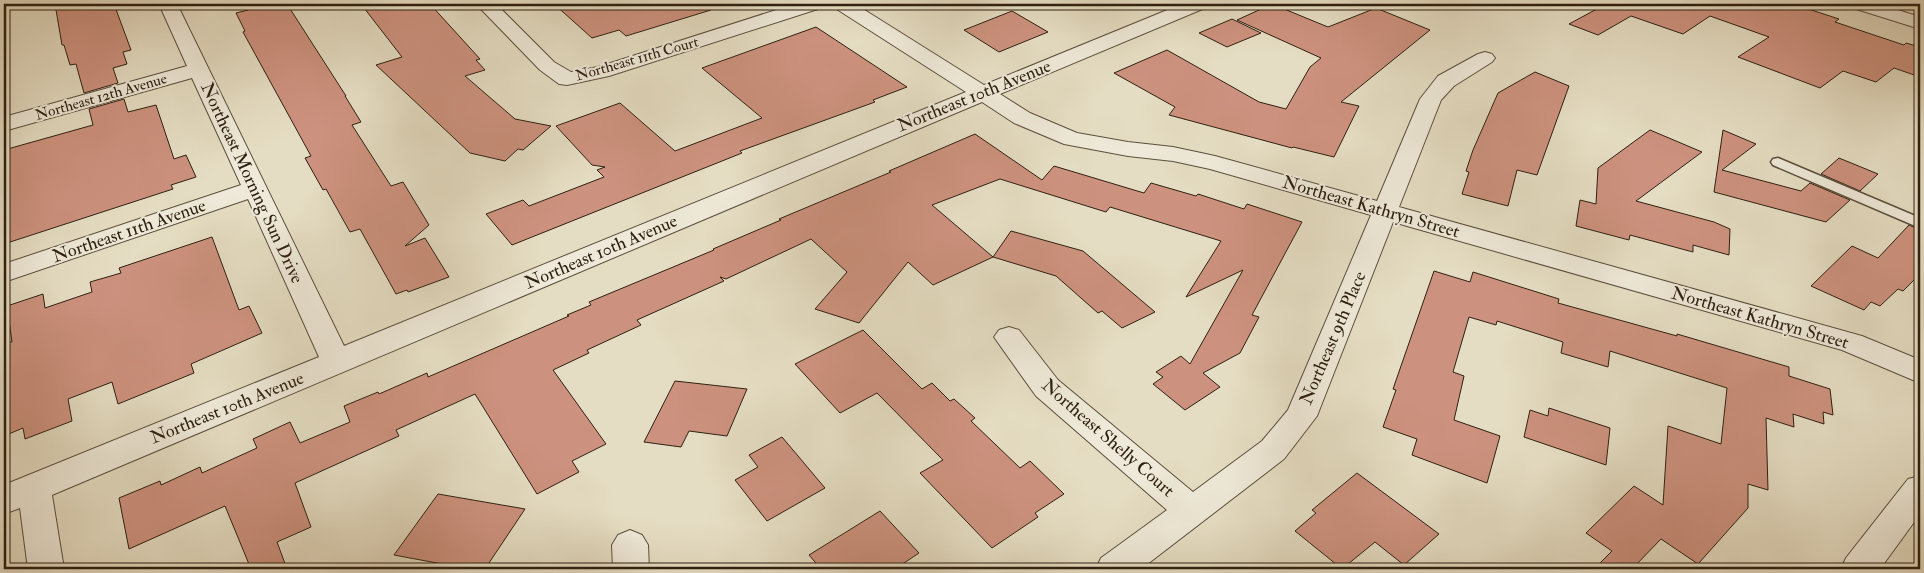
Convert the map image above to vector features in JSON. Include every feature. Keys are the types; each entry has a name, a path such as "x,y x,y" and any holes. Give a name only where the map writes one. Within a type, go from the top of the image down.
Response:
{"street":[{"name":"Northeast Morning Sun Drive","path":"168,4 337,363"},
{"name":"Northeast 11th Court","path":"485,4 547,66 567,79 602,72 814,4"},
{"name":"Northeast Kathryn Street","path":"842,4 1022,118 1072,139 1128,149 1173,154 1215,163 1852,344 1920,372"},
{"path":"1860,4 1920,23"},
{"name":"Northeast 10th Avenue","path":"19,494 982,93 1184,6"},
{"name":"Northeast 9th Place","path":"1114,569 1273,450 1301,416 1431,99 1446,81 1485,58"},
{"name":"Northeast 12th Avenue","path":"4,124 199,69"},
{"name":"Northeast 11th Avenue","path":"4,273 254,189"},
{"name":"Northeast Shelly Court","path":"1009,337 1047,388 1192,512"},
{"path":"1859,569 1920,489"},
{"path":"19,494 46,569"}],"lane":[{"path":"1778,162 1920,224"}],"building":[{"path":"55,4 114,4 131,50 123,52 127,64 113,68 118,83 84,93 76,64 70,65 64,45 62,45"},
{"path":"244,4 287,4 361,122 352,125 391,186 403,182 429,225 405,246 425,238 449,277 408,292 407,290 396,294 360,229 350,232 326,189 323,190 305,158 311,156 243,32 245,31 236,13 248,10"},
{"path":"361,4 430,4 480,59 476,60 485,70 465,76 515,119 551,126 523,150 518,149 505,161 470,153 376,65 402,57"},
{"path":"554,4 710,4 711,10 626,36 619,30 592,38"},
{"path":"1272,4 1328,27 1376,8 1430,30 1341,102 1359,106 1334,157 1292,148 1169,115 1175,107 1114,73 1167,50 1259,102 1286,109 1310,67 1321,58 1237,20"},
{"path":"1606,4 1793,4 1839,19 1835,22 1904,45 1906,43 1920,47 1920,77 1894,68 1876,82 1843,71 1820,88 1738,57 1769,37 1710,16 1683,34 1631,16 1598,35 1569,24"},
{"path":"1012,11 1048,32 999,52 964,30"},
{"path":"1232,19 1261,33 1227,47 1199,33"},
{"path":"816,27 907,87 873,100 875,102 740,151 742,153 512,245 486,214 523,200 529,206 604,177 597,170 605,167 592,165 556,126 620,103 675,151 762,118 702,68"},
{"path":"1535,72 1569,86 1537,175 1517,170 1508,206 1462,194 1469,172 1466,171 1473,150 1498,93"},
{"path":"124,99 128,112 156,105 174,159 186,155 196,177 171,185 173,189 4,244 4,150 93,125 89,109"},
{"path":"1650,130 1702,152 1636,201 1714,222 1730,229 1729,255 1693,245 1693,252 1630,235 1629,240 1576,226 1580,200 1596,204 1598,168"},
{"path":"1723,130 1756,144 1722,170 1801,191 1810,183 1850,200 1826,222 1714,192"},
{"path":"975,134 1042,180 1054,166 1144,193 1151,183 1196,196 1198,194 1244,209 1247,204 1302,222 1252,315 1259,317 1240,353 1203,373 1220,387 1185,410 1153,384 1163,377 1156,372 1181,356 1190,364 1243,270 1186,297 1221,241 1110,207 1106,212 1000,179 932,205 993,257 933,285 908,262 859,323 815,309 847,272 811,239 726,279 720,277 724,281 637,320 641,325 587,350 589,353 553,370 606,444 572,461 579,472 537,494 475,394 396,430 399,436 295,483 311,527 277,542 287,569 251,569 225,506 129,549 119,498 160,481 161,485 200,467 202,473 257,448 253,439 290,422 300,443 350,422 344,406 378,392 379,394 427,373 428,377 569,316 567,315 591,305 589,302 714,250 781,220 779,219"},
{"path":"1839,158 1878,174 1860,191 1821,174"},
{"path":"1909,225 1920,230 1920,274 1903,291 1898,289 1880,306 1871,302 1864,310 1811,286 1852,246 1878,258"},
{"path":"1011,231 1083,251 1155,312 1122,328 1102,311 1098,313 1056,276 993,257"},
{"path":"212,237 239,310 249,306 262,333 191,364 194,373 118,404 112,382 68,399 72,421 25,439 23,428 4,436 4,342 12,342 7,306 43,294 45,308 92,292 90,282 121,273 119,268"},
{"path":"1434,271 1470,282 1473,272 1559,299 1558,303 1677,336 1677,334 1789,367 1789,376 1830,389 1833,415 1823,412 1824,424 1793,414 1794,427 1766,418 1768,490 1748,484 1748,508 1698,564 1661,539 1632,569 1594,569 1612,551 1586,533 1634,486 1663,505 1668,426 1721,444 1727,388 1610,351 1608,367 1561,353 1563,342 1497,321 1496,325 1469,317 1453,372 1464,376 1454,420 1500,436 1487,483 1412,455 1417,439 1383,427 1396,390 1393,389"},
{"path":"863,330 922,389 932,383 950,401 954,399 975,418 971,421 1020,468 1030,461 1064,494 1035,513 1038,517 992,548 920,473 943,460 877,393 840,413 795,364"},
{"path":"675,381 747,389 727,436 689,431 681,447 644,442"},
{"path":"1549,408 1610,428 1606,465 1524,437 1530,410 1548,416"},
{"path":"782,437 825,488 767,521 735,480 758,467 749,455"},
{"path":"1357,473 1439,534 1404,565 1375,542 1342,569 1295,531 1316,513 1312,510"},
{"path":"438,494 525,509 485,569 469,569 394,555"},
{"path":"880,511 919,553 895,569 821,569 809,555"}]}
